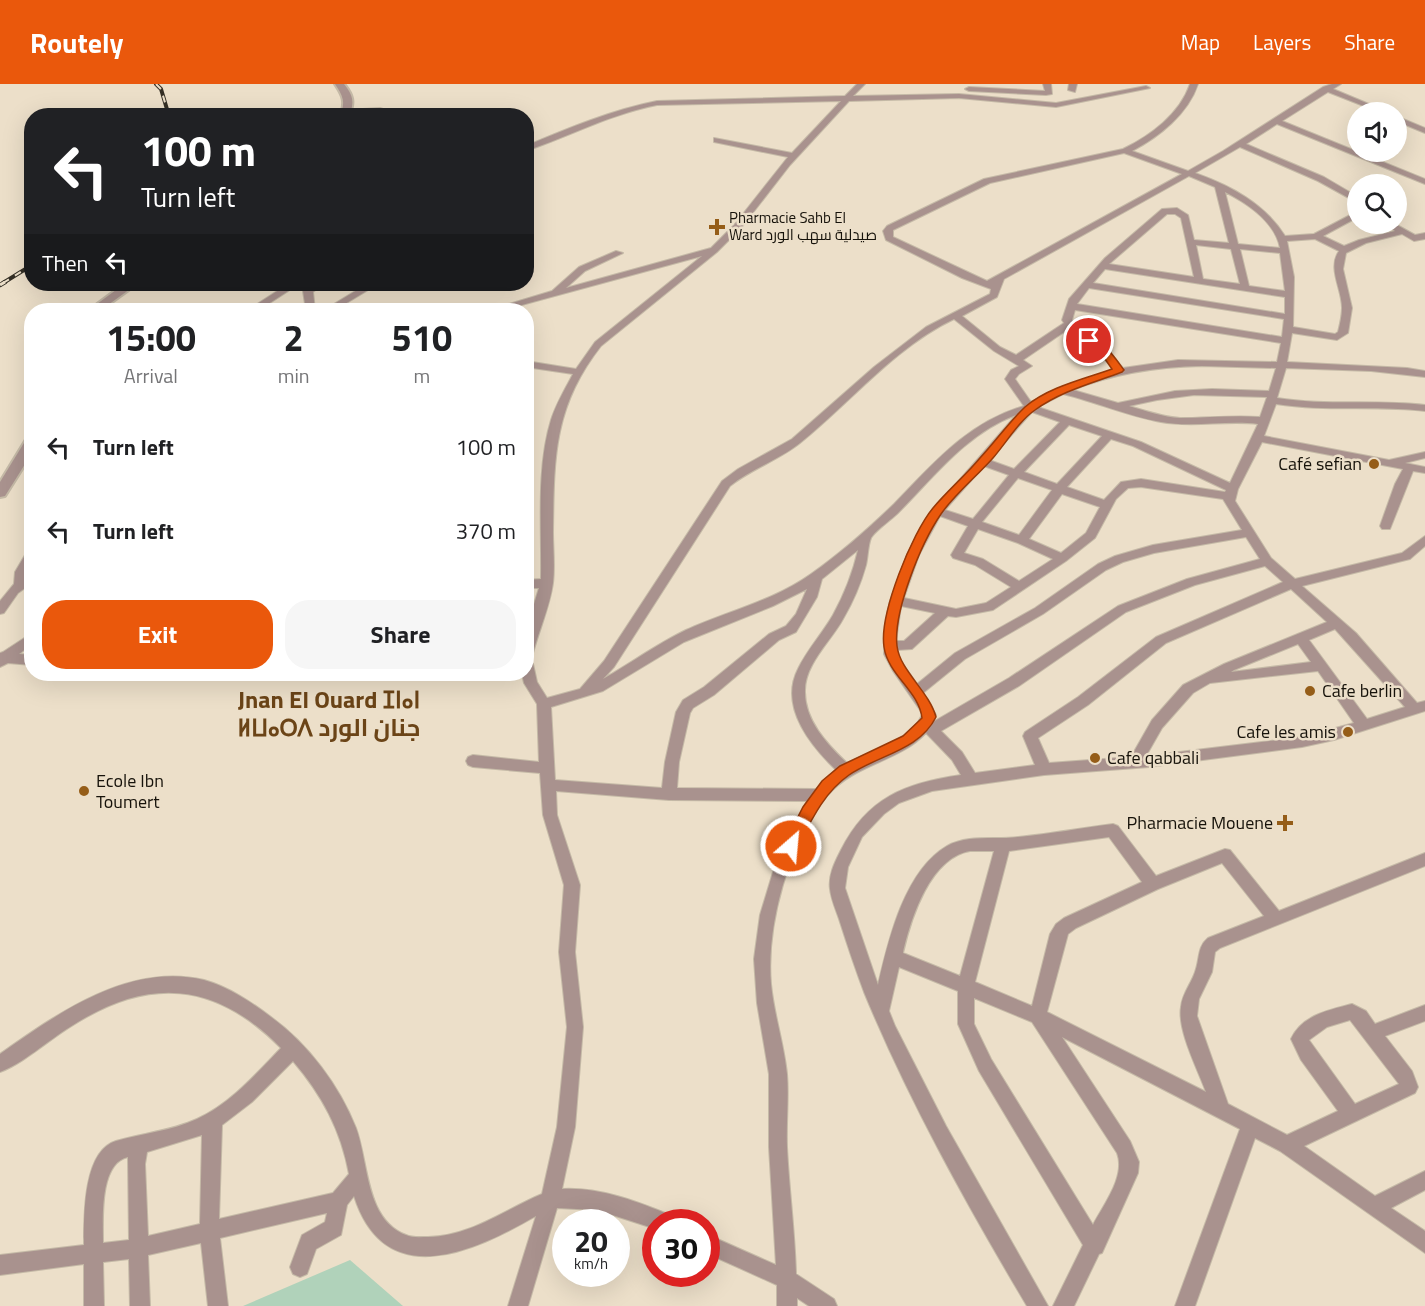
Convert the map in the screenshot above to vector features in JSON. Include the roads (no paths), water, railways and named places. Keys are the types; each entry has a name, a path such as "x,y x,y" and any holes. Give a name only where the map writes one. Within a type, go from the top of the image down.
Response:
{"street":[{"path":"339,84 348,95 346,108"},
{"path":"534,626 547,583 549,454 561,406 579,372 592,352 614,330 675,284 738,226 793,156 861,84"},
{"path":"534,146 563,133 648,104 682,101 847,99 968,90 1049,92 1047,84 1037,84"},
{"path":"995,283 1241,145 1337,84"},
{"path":"995,283 896,242 889,238 886,231 987,181 1125,152 1152,138 1191,87"},
{"path":"968,90 1056,105 1146,88"},
{"path":"1326,89 1359,102"},
{"path":"1278,122 1425,182"},
{"path":"1407,123 1425,131"},
{"path":"717,140 793,156"},
{"path":"1241,145 1321,179 1347,194"},
{"path":"1038,1306 1000,1243 940,1132 880,1010 862,966 838,898 837,878 843,859 857,833 873,815 894,799 931,785 1044,769 1135,762 1302,742 1364,726 1419,708 1338,623 1291,585 1268,561 1230,504 1230,492 1259,438 1282,365 1290,295 1283,239 1262,213 1219,185 1125,152"},
{"path":"1219,185 1245,287"},
{"path":"1017,359 1067,325 1074,299 1103,266 1168,210 1180,212 1185,217 1199,280"},
{"path":"1283,239 1316,236 1347,219"},
{"path":"1316,236 1344,249 1394,234"},
{"path":"1405,234 1414,238 1425,236"},
{"path":"1190,242 1284,251"},
{"path":"1287,329 1337,337 1343,333 1348,305 1339,270 1344,249"},
{"path":"519,303 714,250"},
{"path":"554,293 576,273 619,252"},
{"path":"1103,266 1290,295"},
{"path":"579,694 609,664 726,484 738,474 774,457 796,441 887,361 930,328 994,295 995,283"},
{"path":"1088,285 1288,317"},
{"path":"104,303 121,291"},
{"path":"264,303 283,291"},
{"path":"341,303 361,291"},
{"path":"1071,306 1286,341"},
{"path":"955,315 997,349 1027,366 1013,374 1011,380 1030,408 1137,444 1230,492"},
{"path":"1067,325 1099,347 1119,370"},
{"path":"544,704 604,685 691,633 780,600 816,576 898,507 924,478 972,437 1010,413 1030,408 1063,390 1119,370 1179,362 1363,366 1425,374"},
{"path":"534,365 579,372"},
{"path":"1063,390 1116,407 1173,421 1221,418 1264,421"},
{"path":"1116,407 1165,394 1188,391 1272,397 1300,405 1381,403 1425,408"},
{"path":"970,778 957,756 929,727 930,715 917,691 894,661 890,645 896,601 918,542 937,511 1030,408"},
{"path":"1019,586 979,562 957,555 974,524 1017,473 1066,422"},
{"path":"1022,540 1060,488 1109,435"},
{"path":"1259,438 1425,470"},
{"path":"0,493 24,454"},
{"path":"1388,463 1425,455"},
{"path":"983,462 1106,505"},
{"path":"1386,526 1401,484 1410,467"},
{"path":"896,601 945,612 966,612 989,607 1062,558 1091,535 1106,505 1119,488 1131,483 1230,492"},
{"path":"937,511 1022,540 1062,558"},
{"path":"917,691 960,656 1039,611 1102,567 1119,559 1153,549 1248,533"},
{"path":"845,770 831,758 813,734 801,708 798,686 806,667 838,617 853,585 864,550 866,534"},
{"path":"1044,769 1030,736 1083,701 1161,640 1291,585 1376,563 1398,560 1412,553 1425,540"},
{"path":"787,1306 788,1280 778,1146 778,1072 762,976 763,942 774,889 784,861 818,795 845,770 908,740 1014,682 1122,609 1191,582 1268,561"},
{"path":"20,585 21,572 24,567"},
{"path":"669,794 672,762 683,712 688,704 709,691 774,637 791,629 811,597 816,576"},
{"path":"0,610 24,582"},
{"path":"534,584 547,583"},
{"path":"890,645 908,646 945,612"},
{"path":"1135,762 1157,724 1175,702 1203,680 1338,623"},
{"path":"1301,638 1364,726"},
{"path":"1,659 24,643"},
{"path":"1,659 24,660"},
{"path":"1203,680 1321,666"},
{"path":"518,1306 536,1252 566,1127 575,1027 567,952 572,885 566,860 552,823 547,776 544,704 530,681"},
{"path":"473,761 547,776 669,794 818,795"},
{"path":"880,1010 892,956 919,884 933,865 951,850 975,844 1003,845 1113,830 1153,884"},
{"path":"1003,845 966,986 966,1024 975,1048 1095,1246"},
{"path":"1063,1306 1095,1246 1129,1173 1130,1162 1119,1139 1038,1016 1060,931 1071,923 1153,884 1225,855 1276,919"},
{"path":"1221,1110 1188,1013 1190,999 1207,962 1208,948 1214,943 1425,859"},
{"path":"892,956 1038,1016 1251,1125 1286,1145 1425,1243"},
{"path":"0,1064 54,1025 87,1006 120,993 161,986 193,986 220,992 251,1010 293,1048 316,1075 346,1127 366,1208 375,1224 386,1235 402,1244 417,1247 461,1243 549,1201 573,1199 612,1205 642,1215"},
{"path":"1286,1145 1400,1094 1409,1087 1406,1077 1359,1017 1352,1012 1313,1026 1302,1034 1300,1039 1307,1054 1352,1115"},
{"path":"1372,1033 1425,1013"},
{"path":"94,1306 95,1197 106,1157 116,1150 139,1145 214,1120 249,1093 293,1048"},
{"path":"214,1120 211,1134 209,1231 218,1306"},
{"path":"1185,1306 1251,1125"},
{"path":"139,1145 136,1164 140,1306"},
{"path":"300,1267 309,1242 333,1228 338,1201 359,1177"},
{"path":"1375,1206 1425,1180"},
{"path":"0,1265 138,1248 338,1201"},
{"path":"720,1249 788,1280 827,1306"}],"railway":[{"path":"156,84 161,89 167,108"},
{"path":"3,283 24,270"},
{"path":"0,285 5,282"}],"place":[{"name":"Pharmacie Sahb El Ward صيدلية سهب الورد","path":"717,227"},
{"name":"Café sefian","path":"1374,464"},
{"name":"Cafe berlin","path":"1310,691"},
{"name":"Cafe les amis","path":"1348,732"},
{"name":"Cafe qabbali","path":"1095,758"},
{"name":"Ecole Ibn Toumert","path":"84,791"},
{"name":"Pharmacie Mouene","path":"1285,823"}],"district":[{"name":"Jnan El Ouard ⵊⵏⴰⵏ ⵍⵡⴰⵔⴷ جنان الورد","path":"329,714"}]}
